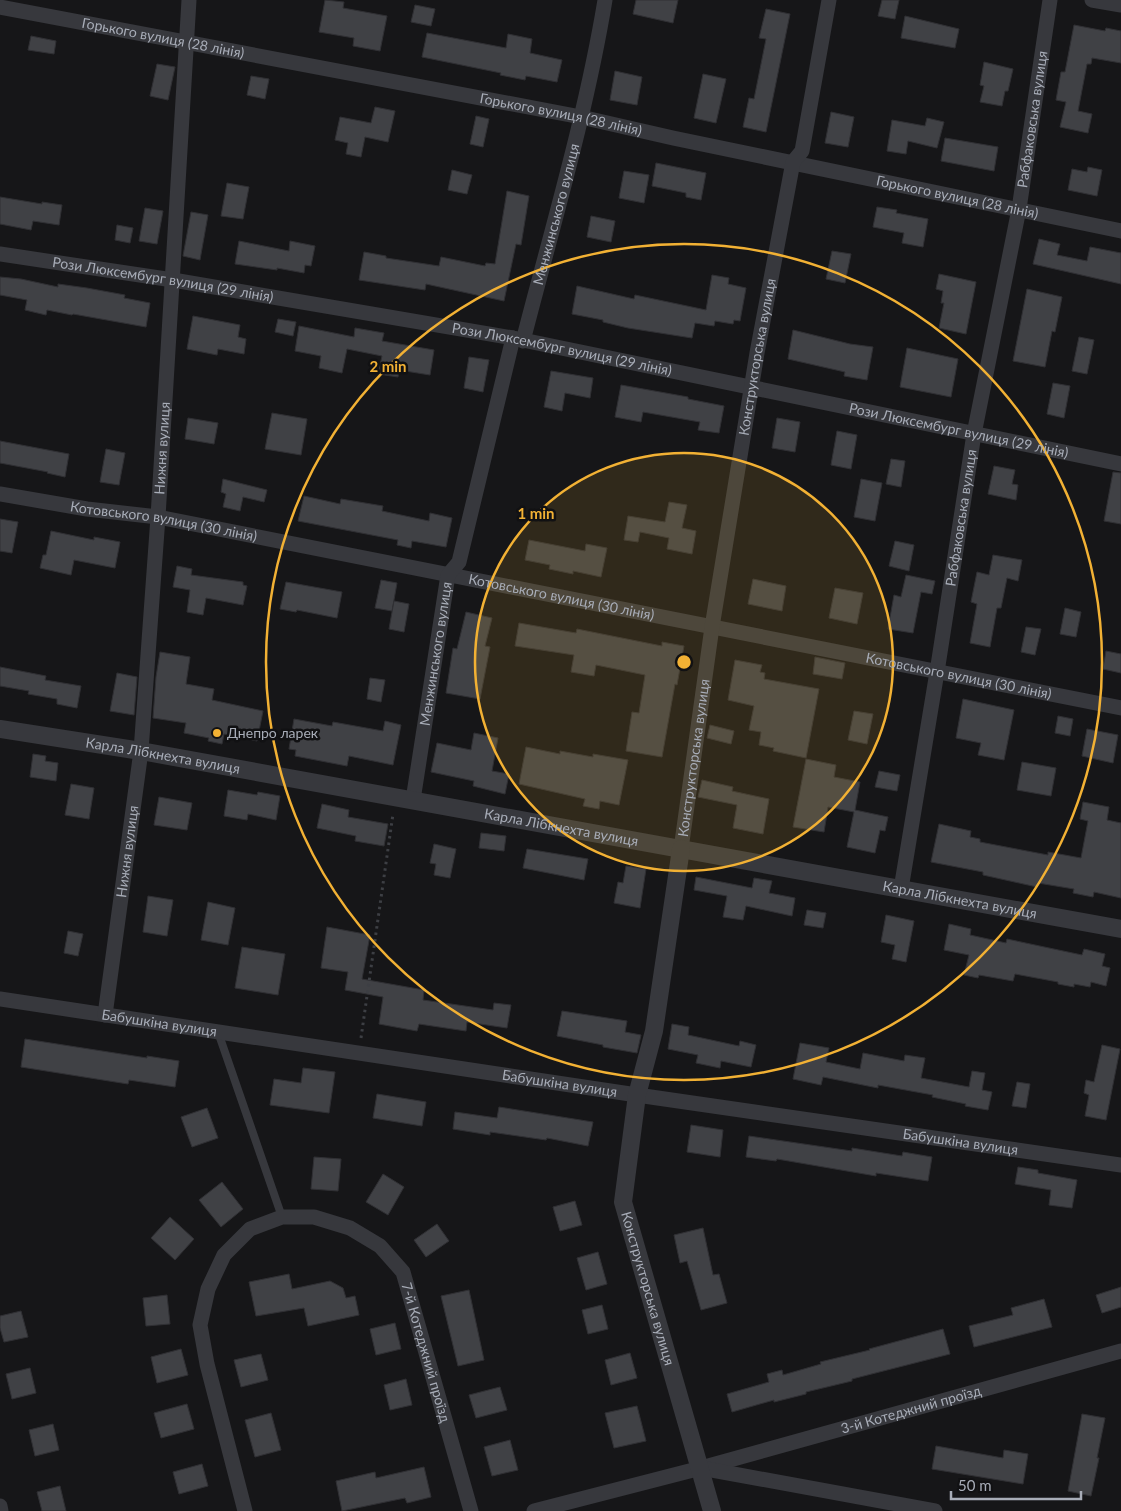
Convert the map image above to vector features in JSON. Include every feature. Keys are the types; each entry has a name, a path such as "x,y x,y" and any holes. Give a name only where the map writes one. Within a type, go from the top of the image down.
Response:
{"street":[{"name":"Нижня вулиця","path":"106,1015 141,751 158,517 189,0"},
{"name":"Менжинського вулиця","path":"413,800 448,575 460,562 518,340 580,117 600,32 605,0"},
{"name":"Конструкторська вулиця","path":"712,1511 623,1202 637,1095 654,1031 712,627 752,388 792,162 802,151 829,0"},
{"name":"Рабфаковська вулиця","path":"901,889 974,434 1018,209 1050,0"},
{"path":"1092,0 1121,5"},
{"name":"Горького вулиця (28 лiнiя)","path":"0,6 580,117 1121,231"},
{"name":"Рози Люксембург вулиця (29 лiнiя)","path":"0,254 173,280 518,340 1121,464"},
{"name":"Котовського вулиця (30 лiнiя)","path":"0,494 88,509 158,517 1121,708"},
{"name":"Карла Лібкнехта вулиця","path":"0,730 141,751 1121,929"},
{"name":"Бабушкіна вулиця","path":"0,999 637,1095 1121,1165"},
{"name":"7-й Котеджний проїзд","path":"245,1511 207,1364 200,1325 208,1289 224,1255 250,1230 282,1217 314,1217 350,1228 380,1246 403,1272 471,1511"},
{"name":"3-й Котеджний проїзд","path":"534,1511 701,1468 1121,1351"},
{"path":"701,1468 935,1511"},
{"path":"0,1506 1,1511"}],"lane":[{"path":"218,1032 282,1217"}],"path":[{"path":"359,1053 395,797"}],"building":[{"path":"325,0 344,2 343,8 387,16 380,51 353,46 354,38 319,32"},
{"path":"636,0 678,0 673,23 633,14"},
{"path":"882,0 899,0 895,19 878,16"},
{"path":"415,5 435,9 431,26 411,22"},
{"path":"766,9 790,14 766,132 743,127 749,98 754,99 766,39 759,38"},
{"path":"905,16 959,29 955,48 901,38"},
{"path":"1074,25 1105,31 1106,28 1121,31 1121,63 1092,58 1091,64 1087,64 1078,111 1092,114 1088,133 1060,127 1066,102 1056,100 1061,72 1065,72"},
{"path":"427,33 506,48 508,34 532,39 530,53 562,60 557,82 526,76 525,80 500,75 501,73 422,57"},
{"path":"31,36 56,41 54,54 28,50"},
{"path":"984,62 1013,69 1002,106 980,102 984,86 980,85"},
{"path":"157,64 175,67 168,100 150,96"},
{"path":"615,71 642,77 637,105 610,100"},
{"path":"703,74 726,79 716,123 694,118"},
{"path":"251,76 269,79 265,99 247,95"},
{"path":"375,107 395,111 388,142 365,137 361,157 346,154 348,143 335,140 340,117 371,123"},
{"path":"831,112 854,117 848,147 825,143"},
{"path":"476,116 489,119 483,147 470,144"},
{"path":"927,118 944,122 937,148 908,141 906,154 887,151 892,120 925,126"},
{"path":"945,138 998,147 994,171 941,161"},
{"path":"656,163 706,173 701,200 686,197 686,193 652,186"},
{"path":"1088,167 1102,170 1097,196 1068,190 1072,169 1087,172"},
{"path":"452,170 472,175 467,194 448,190"},
{"path":"624,171 649,175 644,203 619,198"},
{"path":"227,183 249,187 243,219 221,216"},
{"path":"507,191 529,196 521,245 516,244 504,301 426,284 425,290 359,280 364,252 386,256 386,258 439,266 441,257 485,266 486,263 495,264"},
{"path":"0,197 42,204 42,202 62,205 59,225 33,221 31,230 0,224"},
{"path":"877,207 897,210 896,213 928,219 923,247 902,243 904,233 873,227"},
{"path":"145,208 163,211 157,244 139,241"},
{"path":"191,212 208,215 200,260 183,256"},
{"path":"591,216 615,221 611,242 587,237"},
{"path":"117,225 133,228 130,243 115,240"},
{"path":"1039,239 1060,244 1057,255 1087,261 1090,247 1121,253 1121,284 1033,264"},
{"path":"239,241 289,251 290,241 315,246 311,266 305,265 304,273 235,264"},
{"path":"832,251 851,254 845,283 826,279"},
{"path":"939,274 976,282 966,334 939,328 944,303 941,303 943,291 936,289"},
{"path":"712,275 729,278 728,284 746,288 740,321 734,320 733,324 715,321 714,326 695,323 692,338 628,328 603,322 603,320 572,314 577,286 634,299 635,295 706,310"},
{"path":"0,277 21,279 58,287 58,284 87,288 125,295 124,298 150,303 146,327 47,310 46,315 25,310 27,300 0,295"},
{"path":"1027,289 1062,297 1055,332 1052,331 1045,367 1013,361"},
{"path":"193,316 240,325 238,337 246,339 244,354 218,349 217,355 187,349"},
{"path":"278,319 296,322 293,336 275,332"},
{"path":"299,326 354,337 355,328 384,333 382,341 434,350 430,375 399,370 398,377 378,374 382,356 347,349 342,373 319,368 321,356 295,351"},
{"path":"793,330 850,344 873,347 867,380 844,376 845,372 788,359"},
{"path":"1079,337 1094,340 1087,374 1072,371"},
{"path":"907,348 958,359 951,397 900,387"},
{"path":"469,357 489,360 483,392 464,388"},
{"path":"551,371 593,378 590,398 565,393 562,411 544,407"},
{"path":"1053,383 1070,386 1064,418 1047,414"},
{"path":"621,385 688,397 688,399 724,406 719,433 698,430 700,422 643,412 641,422 615,417"},
{"path":"272,413 307,419 301,455 265,449"},
{"path":"188,418 218,423 214,444 185,439"},
{"path":"777,418 800,422 795,452 772,448"},
{"path":"837,431 857,435 851,469 831,465"},
{"path":"0,441 69,454 65,477 0,463"},
{"path":"106,449 125,453 119,485 100,482"},
{"path":"891,459 905,461 901,487 886,484"},
{"path":"994,466 1015,470 1012,484 1018,485 1016,500 988,494"},
{"path":"1113,472 1121,473 1121,524 1104,521"},
{"path":"223,479 267,490 264,502 243,497 240,511 223,507 226,494 221,492"},
{"path":"861,479 882,483 875,521 854,517"},
{"path":"304,496 340,504 341,499 383,506 382,511 429,521 430,513 452,518 446,547 412,541 411,548 397,545 398,540 298,521"},
{"path":"669,502 687,505 682,528 696,531 692,554 667,549 669,538 640,532 638,542 624,540 628,516 665,522"},
{"path":"0,519 18,522 12,553 0,551"},
{"path":"51,531 94,540 94,537 120,542 115,568 74,560 71,575 40,568 43,555 46,555"},
{"path":"529,540 585,551 586,544 607,548 601,577 573,571 573,574 549,569 550,565 525,560"},
{"path":"895,541 914,545 909,571 889,566"},
{"path":"993,555 1022,560 1018,581 1007,578 1001,608 997,608 990,647 970,643 977,604 971,602 977,572 989,575"},
{"path":"177,566 192,569 191,575 243,582 243,585 247,586 243,605 206,598 203,615 187,612 190,590 173,587"},
{"path":"906,575 935,581 932,594 921,592 913,633 888,629 894,595 901,597"},
{"path":"753,579 786,586 782,611 748,604"},
{"path":"381,580 397,583 392,611 375,608"},
{"path":"286,582 342,592 337,618 297,610 296,612 280,609"},
{"path":"835,588 863,593 857,624 829,618"},
{"path":"394,601 409,604 404,632 389,629"},
{"path":"1065,608 1081,612 1076,637 1060,634"},
{"path":"466,612 492,618 485,646 490,647 480,699 446,693 453,648 457,649"},
{"path":"519,623 576,633 577,629 662,646 662,642 684,646 662,757 626,751 632,712 639,713 645,675 596,665 594,676 571,672 574,655 515,646"},
{"path":"1026,627 1041,629 1035,655 1021,652"},
{"path":"1106,651 1121,654 1121,673 1103,669"},
{"path":"160,652 190,657 186,684 214,689 212,700 263,711 257,741 224,734 222,744 208,741 209,738 184,733 186,723 153,718"},
{"path":"815,657 845,663 842,679 813,674"},
{"path":"735,660 762,665 760,672 765,673 764,679 819,689 806,758 773,751 774,748 759,745 761,732 749,730 754,706 728,700"},
{"path":"0,667 46,676 45,680 81,686 77,708 57,704 57,699 28,694 29,691 0,686"},
{"path":"117,673 137,677 134,715 110,711"},
{"path":"370,678 385,680 381,702 367,699"},
{"path":"963,699 1014,710 1004,760 978,755 981,743 956,738"},
{"path":"854,711 873,714 867,744 848,740"},
{"path":"1058,716 1073,719 1070,736 1055,733"},
{"path":"294,719 332,726 333,722 383,731 385,721 401,725 393,765 349,756 347,766 295,756 296,750 289,749"},
{"path":"710,725 734,731 731,744 707,738"},
{"path":"1087,729 1118,735 1113,763 1082,756"},
{"path":"474,733 498,738 492,771 509,774 505,794 473,786 474,781 431,772 437,743 471,750"},
{"path":"526,747 560,754 560,751 593,757 593,754 628,760 619,805 600,801 599,809 583,806 585,799 519,784"},
{"path":"33,754 46,756 45,761 58,763 56,781 30,777"},
{"path":"806,759 836,765 834,777 860,782 855,810 888,817 885,831 880,830 875,853 847,847 854,812 828,807 824,832 793,827"},
{"path":"1022,762 1056,768 1051,796 1017,790"},
{"path":"879,771 900,775 897,791 875,787"},
{"path":"702,780 733,787 732,791 769,799 763,834 733,828 737,805 698,797"},
{"path":"71,784 94,788 89,819 65,815"},
{"path":"228,790 257,795 258,792 280,796 276,820 248,814 247,820 224,816"},
{"path":"159,797 192,803 187,830 154,825"},
{"path":"1083,802 1109,807 1107,820 1121,823 1121,898 1094,892 1093,897 1073,893 1074,889 1038,883 1037,887 983,875 983,872 931,862 939,824 971,831 970,837 980,839 980,842 1048,855 1048,852 1081,858 1088,821 1080,819"},
{"path":"322,804 349,810 348,817 388,824 384,846 355,841 356,836 317,828"},
{"path":"481,833 506,836 504,851 479,848"},
{"path":"434,844 456,849 450,878 434,875 436,864 430,863"},
{"path":"527,849 588,859 584,880 523,868"},
{"path":"626,866 646,869 640,908 614,903 618,882 623,883"},
{"path":"696,877 752,888 754,878 772,881 769,893 795,898 792,916 746,906 743,920 723,917 727,896 694,890"},
{"path":"148,896 173,900 167,936 143,932"},
{"path":"208,902 235,908 228,945 201,940"},
{"path":"807,910 826,913 823,928 804,925"},
{"path":"886,915 914,921 906,962 892,959 895,945 881,942"},
{"path":"949,924 971,929 970,935 1006,943 1007,939 1082,955 1084,949 1105,954 1102,966 1110,968 1106,986 1091,982 1090,987 1074,984 1074,987 1015,974 1013,981 979,975 978,978 964,975 969,955 944,950"},
{"path":"327,927 370,935 362,979 424,990 423,1000 493,1010 494,1003 511,1005 507,1028 467,1022 466,1031 419,1024 417,1031 379,1024 383,997 345,990 348,972 321,968"},
{"path":"68,931 83,934 78,956 64,953"},
{"path":"242,947 285,954 278,995 235,988"},
{"path":"562,1011 627,1021 625,1032 641,1035 637,1053 557,1036"},
{"path":"672,1024 689,1027 688,1035 739,1046 740,1041 756,1045 751,1067 721,1061 720,1068 696,1063 698,1055 668,1049"},
{"path":"25,1039 147,1058 147,1056 179,1061 175,1087 129,1080 128,1084 21,1067"},
{"path":"800,1043 829,1048 826,1062 860,1069 863,1053 904,1061 905,1055 925,1058 921,1078 969,1087 972,1071 985,1073 982,1090 992,1092 988,1110 932,1097 933,1095 878,1085 878,1088 823,1077 821,1085 793,1079"},
{"path":"1102,1045 1120,1049 1106,1120 1085,1116 1089,1095 1084,1093 1086,1080 1094,1082"},
{"path":"303,1068 335,1072 329,1113 270,1105 274,1079 301,1083"},
{"path":"1017,1082 1030,1084 1026,1108 1012,1106"},
{"path":"377,1094 426,1102 422,1126 373,1118"},
{"path":"499,1107 593,1122 588,1146 547,1138 546,1140 490,1132 490,1135 453,1129 455,1112 497,1118"},
{"path":"207,1108 218,1138 192,1147 181,1117"},
{"path":"691,1125 723,1130 720,1157 687,1152"},
{"path":"749,1136 852,1151 852,1148 902,1156 903,1152 932,1157 928,1181 876,1173 876,1176 777,1159 776,1161 746,1157"},
{"path":"314,1157 341,1159 338,1191 311,1189"},
{"path":"1018,1167 1038,1170 1038,1173 1077,1180 1072,1208 1049,1205 1051,1190 1015,1184"},
{"path":"383,1174 404,1187 388,1215 366,1202"},
{"path":"222,1182 243,1209 221,1227 199,1200"},
{"path":"575,1201 582,1225 560,1231 553,1207"},
{"path":"170,1217 194,1239 175,1260 151,1238"},
{"path":"437,1224 449,1241 426,1257 414,1240"},
{"path":"703,1228 713,1275 719,1274 727,1303 701,1310 687,1261 680,1263 674,1235"},
{"path":"598,1252 607,1284 586,1290 577,1258"},
{"path":"289,1274 292,1289 330,1281 343,1288 346,1298 355,1296 359,1315 308,1326 304,1308 256,1316 249,1282"},
{"path":"1121,1287 1121,1307 1102,1313 1096,1295"},
{"path":"469,1290 484,1360 458,1366 441,1296"},
{"path":"167,1295 170,1324 146,1326 143,1298"},
{"path":"1044,1299 1052,1327 974,1347 969,1326 1013,1315 1011,1308"},
{"path":"602,1305 608,1329 588,1334 582,1310"},
{"path":"21,1311 28,1337 4,1342 0,1328 0,1316"},
{"path":"395,1323 401,1349 376,1355 370,1329"},
{"path":"943,1329 950,1354 852,1379 852,1381 806,1392 806,1394 774,1402 774,1400 732,1412 727,1394 769,1382 767,1374 782,1370 783,1375 821,1364 820,1362"},
{"path":"181,1349 188,1375 157,1383 151,1357"},
{"path":"630,1353 637,1378 611,1385 605,1360"},
{"path":"261,1354 268,1380 241,1387 234,1360"},
{"path":"30,1368 36,1393 12,1399 6,1374"},
{"path":"406,1379 412,1405 390,1410 384,1385"},
{"path":"500,1387 507,1410 476,1418 469,1395"},
{"path":"187,1404 194,1429 161,1438 154,1413"},
{"path":"637,1406 646,1441 614,1448 605,1413"},
{"path":"271,1413 281,1450 255,1457 245,1420"},
{"path":"1082,1414 1105,1418 1091,1496 1068,1491"},
{"path":"53,1424 59,1450 35,1456 29,1430"},
{"path":"510,1440 518,1470 492,1476 484,1447"},
{"path":"936,1446 1003,1458 1004,1450 1028,1454 1023,1484 932,1469"},
{"path":"202,1464 208,1486 179,1494 173,1472"},
{"path":"424,1467 431,1497 407,1503 405,1498 342,1511 336,1481 375,1472 376,1478"},
{"path":"60,1486 66,1511 42,1511 37,1492"}],"place":[{"name":"Днепро ларек","path":"217,733"}]}
